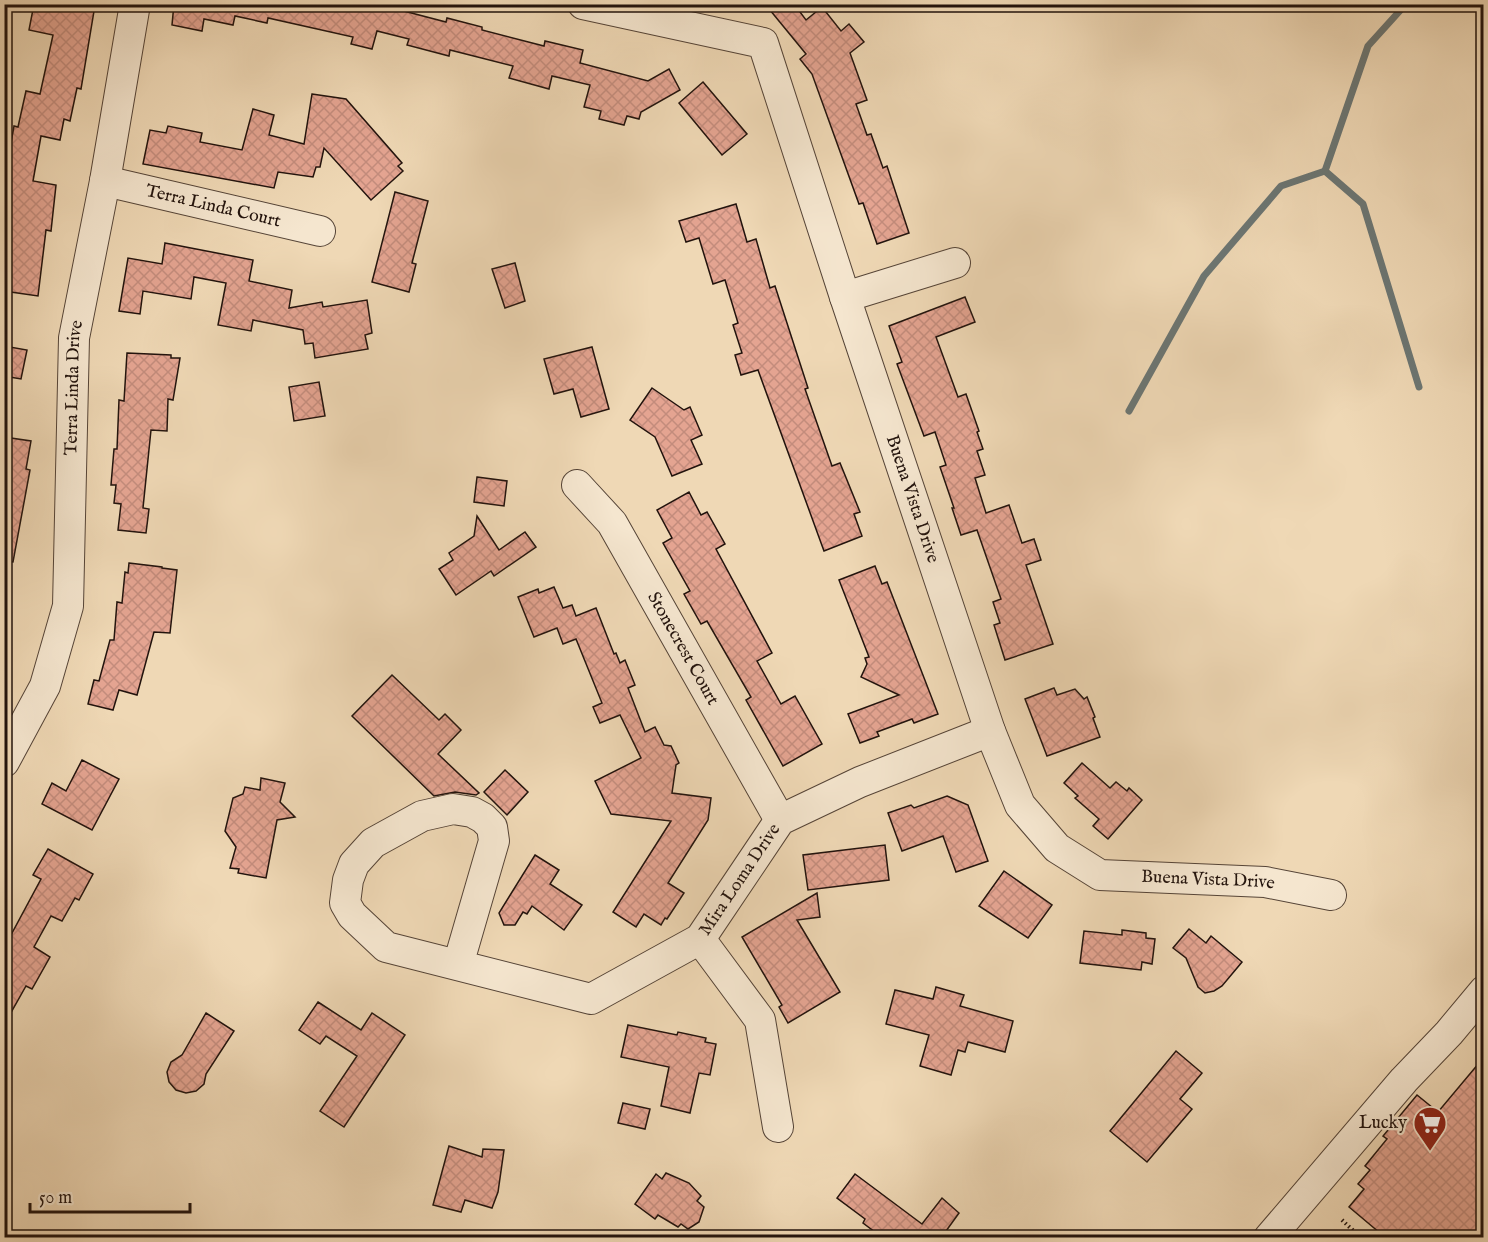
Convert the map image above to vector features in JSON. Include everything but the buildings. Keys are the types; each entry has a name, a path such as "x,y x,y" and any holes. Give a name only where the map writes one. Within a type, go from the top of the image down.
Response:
{"street":[{"name":"Terra Linda Drive","path":"4,762 45,686 68,606 74,338 105,181 135,4"},
{"name":"Buena Vista Drive","path":"583,4 763,43 990,731 1020,805 1057,849 1100,875 1265,882 1331,895"},
{"name":"Terra Linda Court","path":"105,181 320,231"},
{"path":"845,297 955,263"},
{"name":"Stonecrest Court","path":"577,485 612,523 780,820"},
{"name":"Mira Loma Drive","path":"458,965 494,841 492,827 472,812 453,809 422,816 373,843 354,864 348,880 345,903 352,915 386,947 591,999 700,939 780,820 860,782 990,731"},
{"path":"700,939 760,1020 778,1127"},
{"path":"1269,1238 1404,1080 1484,992"}],"path":[{"path":"1342,1220 1361,1238"}],"waterway":[{"path":"1406,4 1368,46 1325,171 1363,204 1419,387"},
{"path":"1129,411 1204,276 1281,186 1325,171"}],"place":[{"name":"Lucky","path":"1430,1152"}]}
